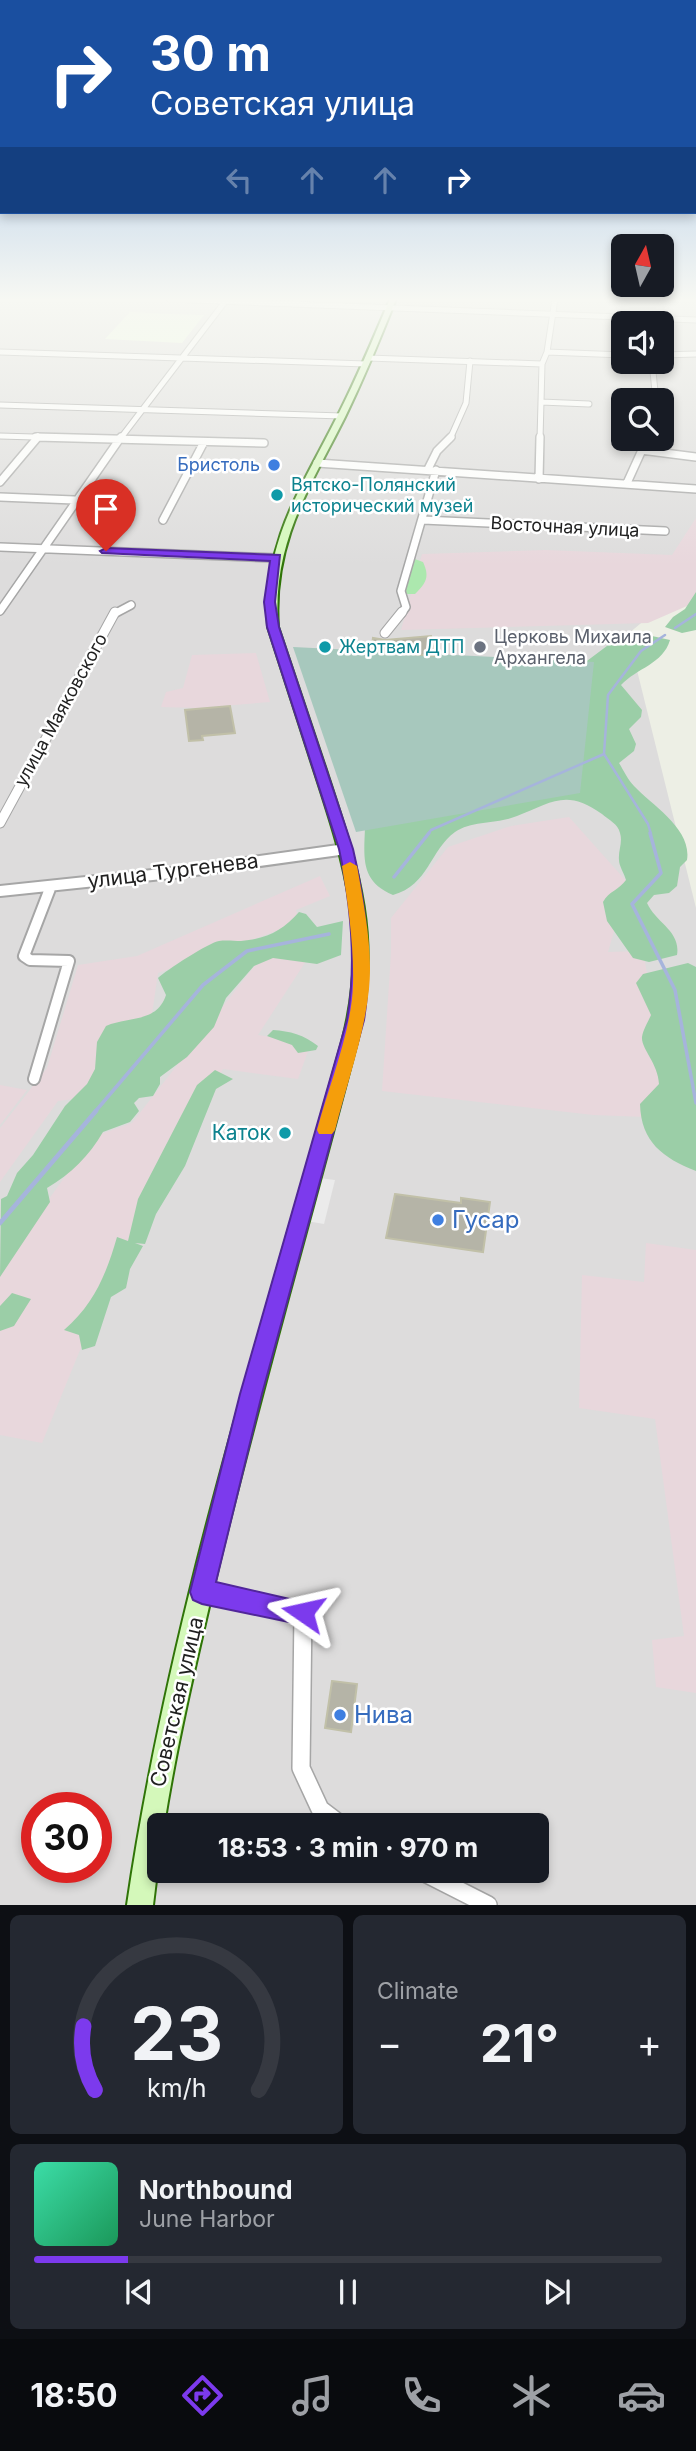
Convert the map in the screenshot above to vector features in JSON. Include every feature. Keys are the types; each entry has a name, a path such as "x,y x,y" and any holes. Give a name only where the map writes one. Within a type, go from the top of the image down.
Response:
{"street":[{"path":"0,611 74,500 157,388"},
{"name":"Советская улица","path":"140,1905 151,1821 169,1729 251,1394 356,1020 361,986 358,920 346,849 273,627 269,602 276,558 317,463 355,388"},
{"path":"385,634 406,607 401,592 411,549 423,520 437,452 449,442 466,403 467,388"},
{"path":"539,479 541,388"},
{"path":"541,402 589,404"},
{"path":"0,405 342,416"},
{"path":"0,436 264,443"},
{"path":"0,482 38,437"},
{"path":"163,520 204,442"},
{"path":"627,483 641,451"},
{"path":"649,451 696,457"},
{"path":"317,463 696,489"},
{"path":"0,497 74,500"},
{"name":"Восточная улица","path":"423,520 666,531"},
{"path":"0,547 276,558"},
{"name":"улица Маяковского","path":"0,823 115,612 131,605"},
{"name":"улица Тургенева","path":"0,891 181,872 346,849"},
{"path":"34,1079 69,961 30,960 24,956 51,886"},
{"path":"202,1592 303,1612 301,1768 320,1809 325,1813"},
{"path":"445,1883 488,1905"}],"shaded area":[{"path":"0,388 696,388 696,577 628,634 696,908 696,1905 0,1905"},
{"path":"696,518 696,602 648,623 401,630 422,554 545,550 672,555"},
{"path":"293,647 594,662 580,793 356,832"},
{"path":"256,653 270,702 197,708 161,707 166,692 183,688 192,655"},
{"path":"569,817 628,883 608,952 643,951 673,1118 593,1115 382,1091 391,918 448,847 511,826"},
{"path":"320,876 330,896 296,910 299,923 158,973 151,1021 90,1097 58,1101 0,1182 0,1128 47,1068 78,965 137,956"},
{"path":"263,955 306,961 258,1035 311,1043 298,1079 223,1069 87,1333 42,1443 0,1435 0,1268 93,1137 132,1123"},
{"path":"0,1085 27,1090 0,1125"},
{"path":"312,1177 335,1180 324,1224 301,1220"},
{"path":"646,1243 696,1250 696,1693 656,1687 652,1640 684,1636 655,1419 579,1408 582,1275 644,1282"}],"green space":[{"path":"412,558 423,562 426,576 415,594 406,594 404,591"},
{"path":"696,592 696,630 682,633 665,627 685,609"},
{"path":"634,632 670,640 662,655 621,685 642,710 641,717 629,729 636,744 634,751 619,763 632,784 670,819 684,838 687,860 680,867 677,886 669,893 654,895 647,903 672,933 677,955 649,962 633,958 607,921 603,902 626,880 619,862 620,833 602,814 578,802 559,800 510,818 462,828 447,839 422,875 405,890 393,895 375,883 366,867 365,827 623,634"},
{"path":"299,912 306,914 317,927 343,921 341,955 317,964 273,958 254,966 226,998 214,1027 187,1057 160,1077 160,1084 153,1096 139,1098 134,1103 139,1111 130,1122 103,1132 79,1164 47,1188 50,1202 0,1277 1,1199 7,1196 17,1173 33,1155 65,1106 87,1084 95,1069 97,1042 106,1026 156,1010 166,995 158,978 198,951 219,941 241,941 267,936 287,924"},
{"path":"688,963 696,967 696,1171 673,1160 656,1147 645,1129 640,1104 659,1084 656,1069 642,1042 643,1032 651,1015 636,983 643,974"},
{"path":"273,1030 297,1034 318,1046 316,1050 298,1053 292,1045 267,1036"},
{"path":"215,1070 233,1079 216,1089 185,1166 156,1214 145,1244 135,1243 143,1246 130,1269 126,1288 111,1297 95,1346 82,1350 79,1335 64,1330 83,1310 98,1288 117,1237 128,1241 138,1199 197,1085"},
{"path":"12,1293 31,1299 14,1326 0,1331 0,1306"}],"building":[{"path":"431,636 435,656 371,651 373,638 385,640"},
{"path":"230,706 235,733 202,736 203,740 189,741 185,710"},
{"name":"Гусар","path":"395,1194 461,1203 461,1198 490,1202 483,1252 386,1238"},
{"name":"Нива","path":"332,1681 357,1684 351,1732 325,1728"}],"waterway":[{"path":"675,628 696,614"},
{"path":"604,754 608,695 641,651 665,635"},
{"path":"428,834 431,830 604,754"},
{"path":"604,754 648,824 651,834"},
{"path":"394,877 429,833"},
{"path":"650,833 661,873 632,904 675,990 696,1103"},
{"path":"94,1113 203,985 247,951 329,934"},
{"path":"0,1223 96,1111"}],"slow traffic":[{"path":"326,1130 356,1020 361,986 358,920 350,866"}],"place":[{"name":"Бристоль","path":"274,465"},
{"name":"Вятско-Полянский исторический музей","path":"277,495"},
{"name":"Жертвам ДТП","path":"325,647"},
{"name":"Церковь Михаила Архангела","path":"480,647"},
{"name":"Каток","path":"285,1133"},
{"name":"Гусар","path":"438,1220"},
{"name":"Нива","path":"340,1715"}],"route":[{"path":"106,551 276,558 269,602 273,627 346,849 352,877 361,955 361,986 356,1020 251,1394 202,1592 303,1612"}]}
